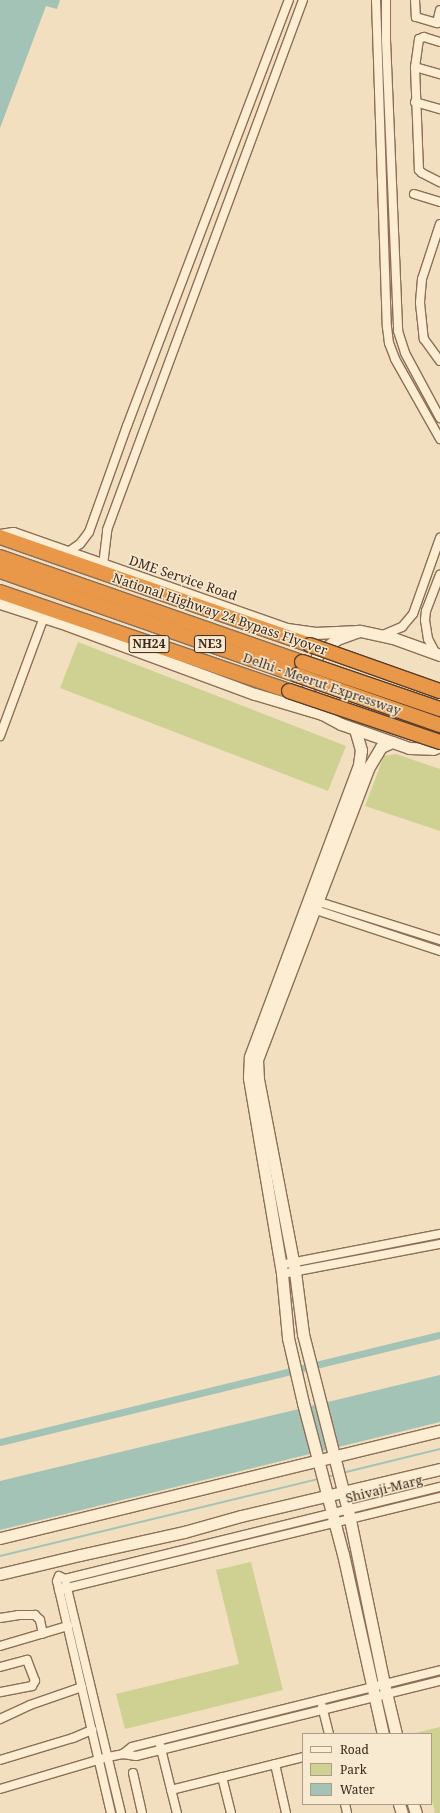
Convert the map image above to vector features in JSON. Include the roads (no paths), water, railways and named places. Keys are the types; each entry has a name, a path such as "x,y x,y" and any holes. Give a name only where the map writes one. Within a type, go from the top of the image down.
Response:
{"highway":[{"name":"National Highway 24 Bypass Flyover","path":"0,536 64,556 440,691"},
{"name":"Delhi - Meerut Expressway","path":"0,557 125,608 440,725"},
{"name":"Delhi - Meerut Expressway","path":"0,572 125,608 440,709"},
{"name":"NH24","path":"3,597 440,742"}],"street":[{"path":"64,556 80,544 89,532 289,0"},
{"path":"103,565 107,530 303,0"},
{"path":"376,0 389,343 395,359 440,439"},
{"path":"386,0 386,40 398,331 405,353 440,418"},
{"path":"415,0 416,17 436,23 440,10"},
{"path":"440,42 424,37 419,39 415,67 419,170 440,182"},
{"path":"415,67 440,74"},
{"path":"416,102 440,109"},
{"path":"414,194 440,202"},
{"path":"440,224 422,279 420,302 424,339 440,361"},
{"path":"380,635 394,632 402,627 414,614 440,538"},
{"name":"DME Service Road","path":"64,556 103,565 287,628 314,633 359,631 380,635 438,654"},
{"path":"438,654 428,640 425,620 426,611 440,575"},
{"path":"3,597 44,617 255,694 322,714 355,729 409,748 432,749 440,746"},
{"path":"0,736 44,617"},
{"path":"322,714 314,706 308,690 310,673 318,654 337,639 359,631"},
{"path":"355,729 361,750 359,765 258,1060 258,1079 294,1267 303,1334 349,1515 385,1689 396,1733"},
{"path":"383,1733 334,1518 296,1377 288,1338 281,1269 249,1078 250,1057 368,769 381,747 392,742"},
{"path":"420,748 440,756"},
{"path":"312,904 440,940"},
{"path":"312,904 440,951"},
{"path":"294,1267 440,1234"},
{"path":"281,1269 440,1244"},
{"path":"0,1538 440,1431"},
{"path":"0,1574 184,1532 327,1491 343,1493 440,1469"},
{"name":"Shivaji Marg","path":"349,1515 440,1487"},
{"name":"Shivaji Marg","path":"334,1518 440,1497"},
{"path":"60,1578 334,1518"},
{"path":"63,1589 334,1518"},
{"path":"57,1561 60,1578 108,1757 121,1813"},
{"path":"63,1589 68,1626 111,1813"},
{"path":"0,1618 18,1615 35,1615 39,1618 43,1634"},
{"path":"0,1646 68,1626"},
{"path":"0,1666 27,1660 35,1681 32,1686 0,1692"},
{"path":"0,1789 108,1757 123,1754 136,1756 323,1709 440,1670"},
{"path":"385,1689 440,1681"},
{"path":"0,1719 82,1686"},
{"path":"123,1754 132,1747 159,1740 321,1700 374,1692"},
{"path":"321,1700 329,1733"},
{"path":"0,1760 72,1738 92,1730"},
{"path":"159,1740 176,1813"},
{"path":"171,1790 302,1757"},
{"path":"275,1764 286,1813"},
{"path":"132,1772 142,1813"},
{"path":"222,1777 231,1813"}],"water":[{"path":"0,0 60,0 57,9 46,6 0,128"},
{"path":"440,1375 440,1422 0,1530 0,1481"}],"waterway":[{"path":"0,1442 440,1335"},
{"path":"342,1473 440,1449"},
{"path":"327,1477 336,1475"},
{"path":"0,1556 318,1479"}]}
